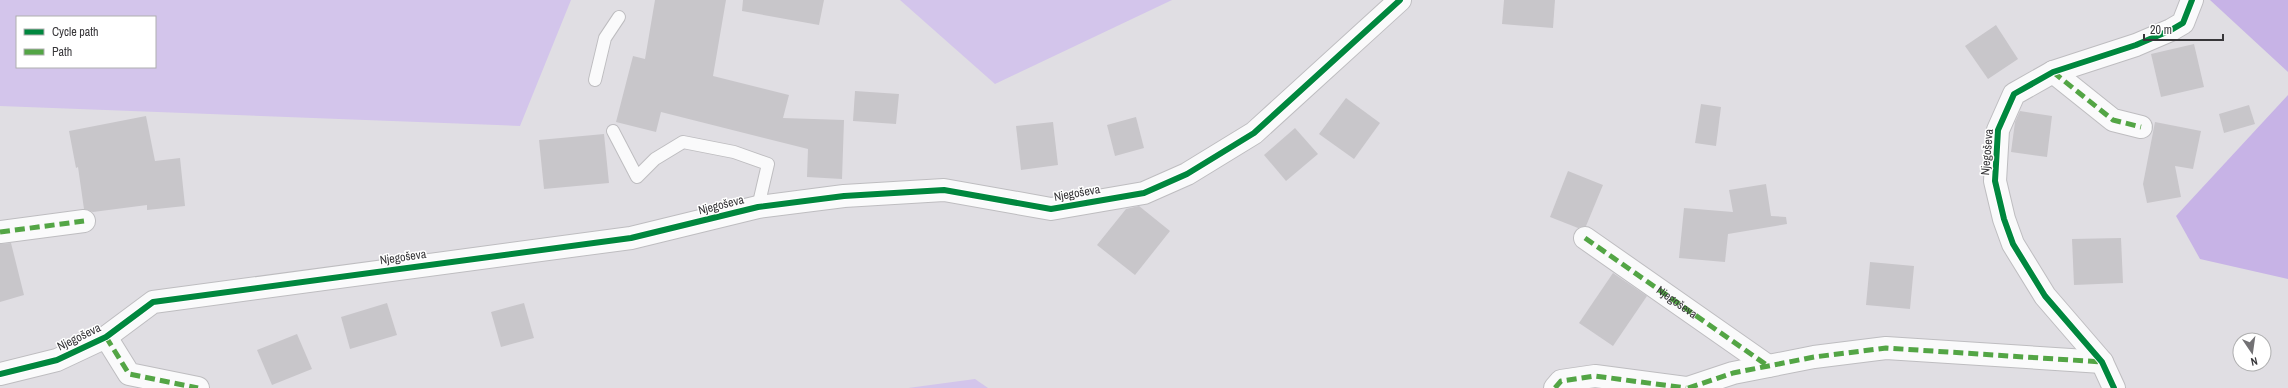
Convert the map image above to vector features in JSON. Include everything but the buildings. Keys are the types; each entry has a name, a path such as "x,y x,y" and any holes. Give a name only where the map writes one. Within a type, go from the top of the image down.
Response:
{"street":[{"name":"Njegoševa","path":"0,374 57,360 106,337 153,302 631,238 758,207 844,196 944,190 1051,209 1144,193 1187,174 1254,133 1400,0"},
{"name":"Njegoševa","path":"2114,388 2102,362 2045,296 2013,244 2004,219 1995,181 1998,130 2014,94 2053,72 2136,46 2171,30 2183,23 2192,0"},
{"path":"2053,72 2113,120 2140,127"},
{"path":"0,232 84,221"},
{"name":"Njegoševa","path":"1585,238 1768,366"},
{"path":"106,337 129,374 198,388"},
{"path":"1555,388 1561,381 1595,376 1687,388 1733,373 1814,357 1886,348 2102,362"}],"lane":[{"path":"595,80 606,38 619,17"},
{"path":"613,131 637,177 655,159 683,142 734,152 768,164 758,207"}],"shaded area":[{"path":"0,0 571,0 520,126 0,106"},
{"path":"900,0 1172,0 995,84"},
{"path":"2210,0 2288,0 2288,72"},
{"path":"2288,95 2288,279 2200,259 2176,216"},
{"path":"975,379 988,388 908,388"}],"marked path":[{"path":"2053,72 2113,120 2141,127"},
{"path":"0,232 84,221"},
{"path":"1585,238 1768,366"},
{"path":"106,337 129,374 198,388"},
{"path":"1688,388 1733,373 1814,357 1886,348 2102,362"},
{"path":"1555,388 1561,381 1595,376 1686,388"}],"cycle path":[{"path":"0,374 57,360 106,337 153,302 631,238 758,207 844,196 944,190 1051,209 1144,193 1187,174 1254,133 1400,0"},
{"path":"2114,388 2102,362 2045,296 2013,244 2004,219 1995,181 1998,130 2014,94 2053,72 2136,45 2171,30 2183,23 2192,0"}]}
